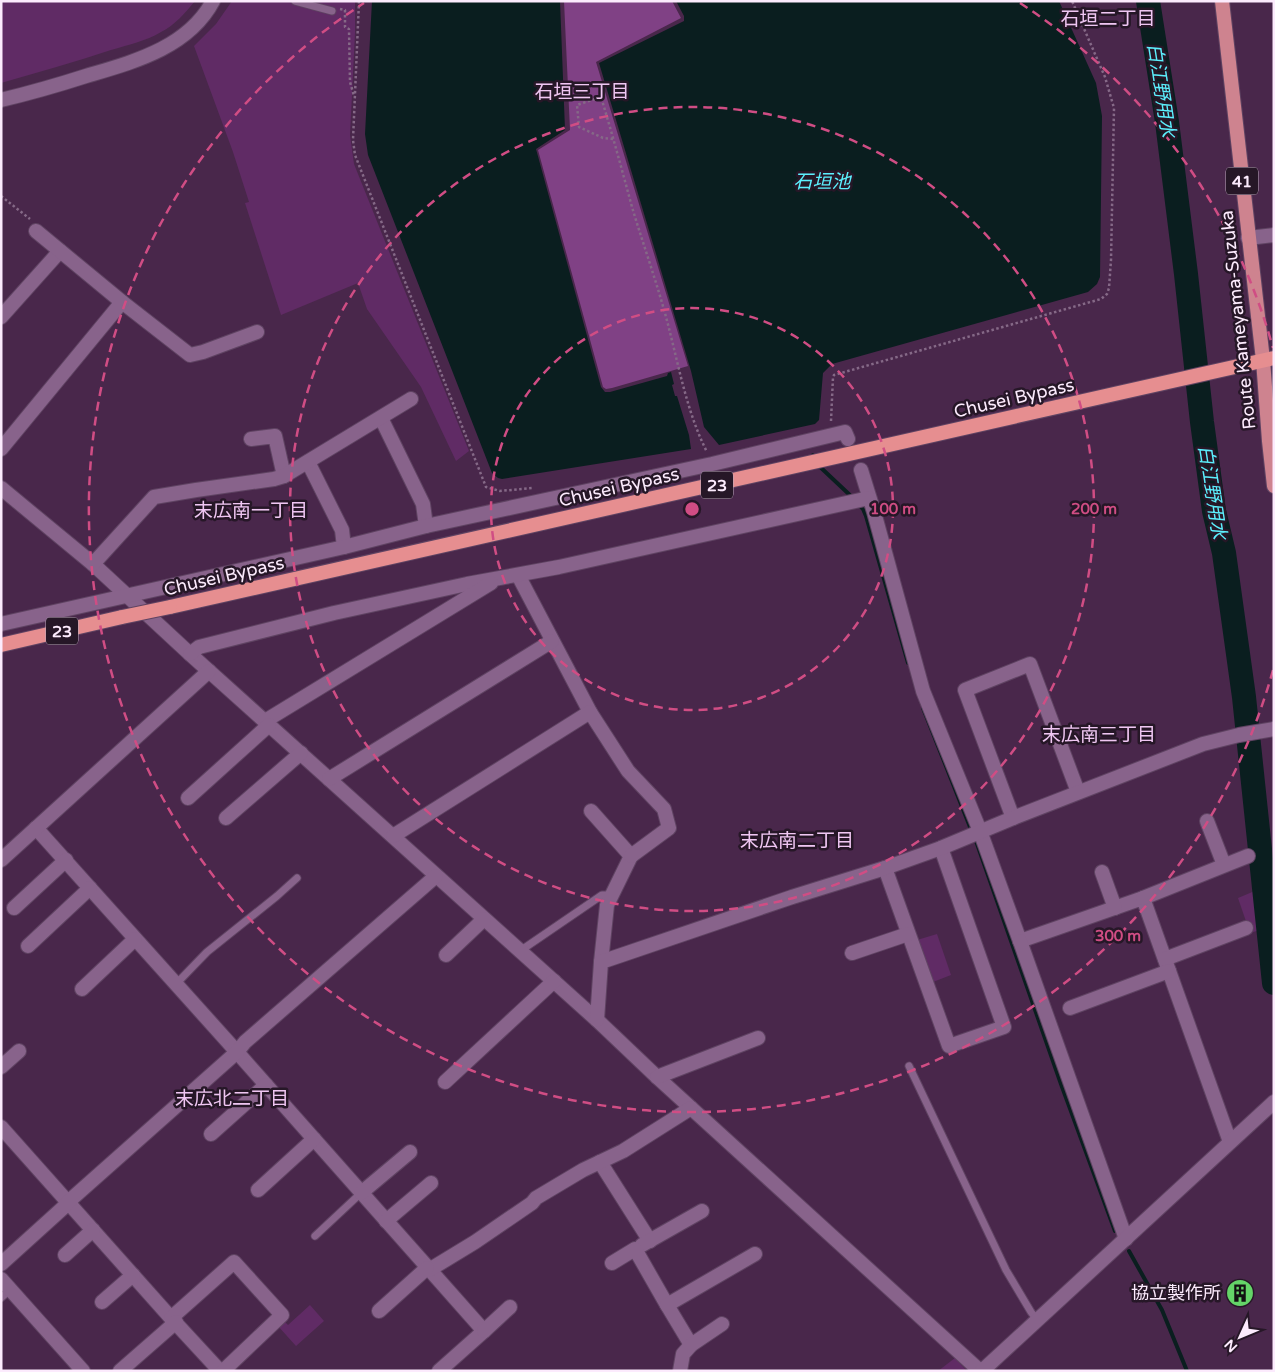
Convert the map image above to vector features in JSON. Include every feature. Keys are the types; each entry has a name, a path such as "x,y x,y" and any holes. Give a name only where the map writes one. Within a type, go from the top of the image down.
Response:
{"highway":[{"name":"Chusei Bypass","path":"1,645 1268,359"}],"main road":[{"name":"Route Kameyama-Suzuka","path":"1222,1 1248,238 1268,359 1269,441 1274,486"}],"street":[{"path":"1,100 31,93 139,60 178,40 193,29 208,12 214,1"},
{"path":"36,231 122,302 190,354 202,352 257,332"},
{"path":"1248,238 1274,235"},
{"path":"1,317 60,251"},
{"path":"1,449 122,302"},
{"path":"93,564 154,497 284,476 411,399"},
{"path":"381,418 423,504 426,526"},
{"path":"1,624 344,547 426,526 712,464 845,432 848,439"},
{"path":"251,439 276,436 284,476"},
{"path":"308,462 342,530 344,547"},
{"path":"860,470 923,691 974,834 1020,941 1126,1239"},
{"path":"1,488 93,564 209,672 554,981 656,1077 981,1371 1274,1102"},
{"path":"190,654 199,647 334,613 467,584 559,567 869,498"},
{"path":"518,575 590,712 628,771 664,809 669,828 631,856 607,905 597,1020"},
{"path":"188,798 267,723 498,578"},
{"path":"329,779 552,640"},
{"path":"1013,818 964,690 1030,664 1078,792"},
{"path":"1,860 209,672"},
{"path":"393,836 590,712"},
{"path":"601,962 941,848 1078,792 1203,744 1274,729"},
{"path":"226,818 301,753"},
{"path":"591,811 631,856"},
{"path":"1207,821 1224,865"},
{"path":"36,828 484,1331"},
{"path":"885,868 949,1046 1004,1027 941,848"},
{"path":"1020,941 1143,898 1248,856"},
{"path":"14,908 66,860"},
{"path":"1102,872 1116,908"},
{"path":"1,1264 237,1052 245,1042 436,876"},
{"path":"28,946 90,888"},
{"path":"1143,898 1230,1142"},
{"path":"446,955 484,919"},
{"path":"1070,1008 1246,928"},
{"path":"852,953 908,934"},
{"path":"82,989 135,939"},
{"path":"446,1082 554,981"},
{"path":"656,1077 758,1038"},
{"path":"1,1067 19,1051"},
{"path":"211,1134 266,1085"},
{"path":"379,1311 428,1269 475,1242 532,1203 536,1198 583,1170 623,1151 691,1108"},
{"path":"1,1127 132,1275 173,1320 220,1371 282,1315 234,1262 173,1320 120,1371"},
{"path":"258,1190 314,1139"},
{"path":"361,1193 410,1152"},
{"path":"600,1162 650,1241"},
{"path":"386,1222 431,1182"},
{"path":"612,1263 702,1211"},
{"path":"65,1255 93,1230"},
{"path":"635,1249 691,1345"},
{"path":"668,1305 755,1254"},
{"path":"102,1302 132,1275"},
{"path":"4,1289 83,1371"},
{"path":"439,1371 510,1307"},
{"path":"680,1371 683,1354 691,1345 722,1324"}],"lane":[{"path":"295,1 332,11"},
{"path":"176,984 207,952 297,878"},
{"path":"520,951 602,895 612,895"},
{"path":"909,1066 1006,1270 1037,1320"},
{"path":"315,1236 361,1193"}],"path":[{"path":"359,1 354,100 353,140 355,155 486,488 500,491 537,487"},
{"path":"830,425 834,375 1100,299 1107,294 1111,260 1114,108 1105,77 1072,1"},
{"path":"332,11 335,8 345,10 345,27 349,29 350,82 354,100"},
{"path":"613,139 603,138 579,127 577,105 601,97 666,317 681,377 700,438 710,458"},
{"path":"1,196 36,224 36,231"}],"shaded area":[{"path":"1,1 195,1 171,26 149,38 1,83"},
{"path":"232,1 355,1 350,135 354,164 469,451 456,461 421,387 367,309 358,283 281,315 245,203 249,202 233,152 194,46 216,24"},
{"path":"564,1 672,1 681,18 596,62 688,366 606,389 603,387 538,150 570,130"},
{"path":"1257,890 1260,930 1250,933 1238,898"},
{"path":"937,934 951,975 933,982 917,940"},
{"path":"310,1305 324,1321 296,1346 278,1326 284,1321 288,1325"},
{"path":"955,1358 967,1371 938,1371"}],"water":[{"path":"372,1 560,1 565,130 536,149 601,387 605,392 610,392 667,376 671,372 674,384 672,385 689,435 691,449 502,479 492,473 368,155 365,134"},
{"name":"石垣池","path":"676,1 1059,1 1096,83 1102,116 1100,277 1097,284 1088,292 832,364 823,373 819,420 815,424 719,445 704,427 691,371 599,63 684,21 684,16"}],"waterway":[{"name":"白江野用水","path":"1148,1 1167,122 1214,511 1224,553 1244,697 1274,983"},
{"path":"813,455 818,465 852,497"},
{"path":"858,504 866,516 908,663"},
{"path":"923,708 972,832"},
{"path":"975,838 1061,1084 1115,1231"},
{"path":"1129,1251 1162,1310 1187,1371"}],"place":[{"name":"協立製作所","path":"1240,1293"}],"district":[{"name":"石垣二丁目","path":"1108,18"},
{"name":"石垣三丁目","path":"582,91"},
{"name":"末広南一丁目","path":"251,510"},
{"name":"末広南三丁目","path":"1099,734"},
{"name":"末広南二丁目","path":"797,840"},
{"name":"末広北二丁目","path":"232,1098"}]}
